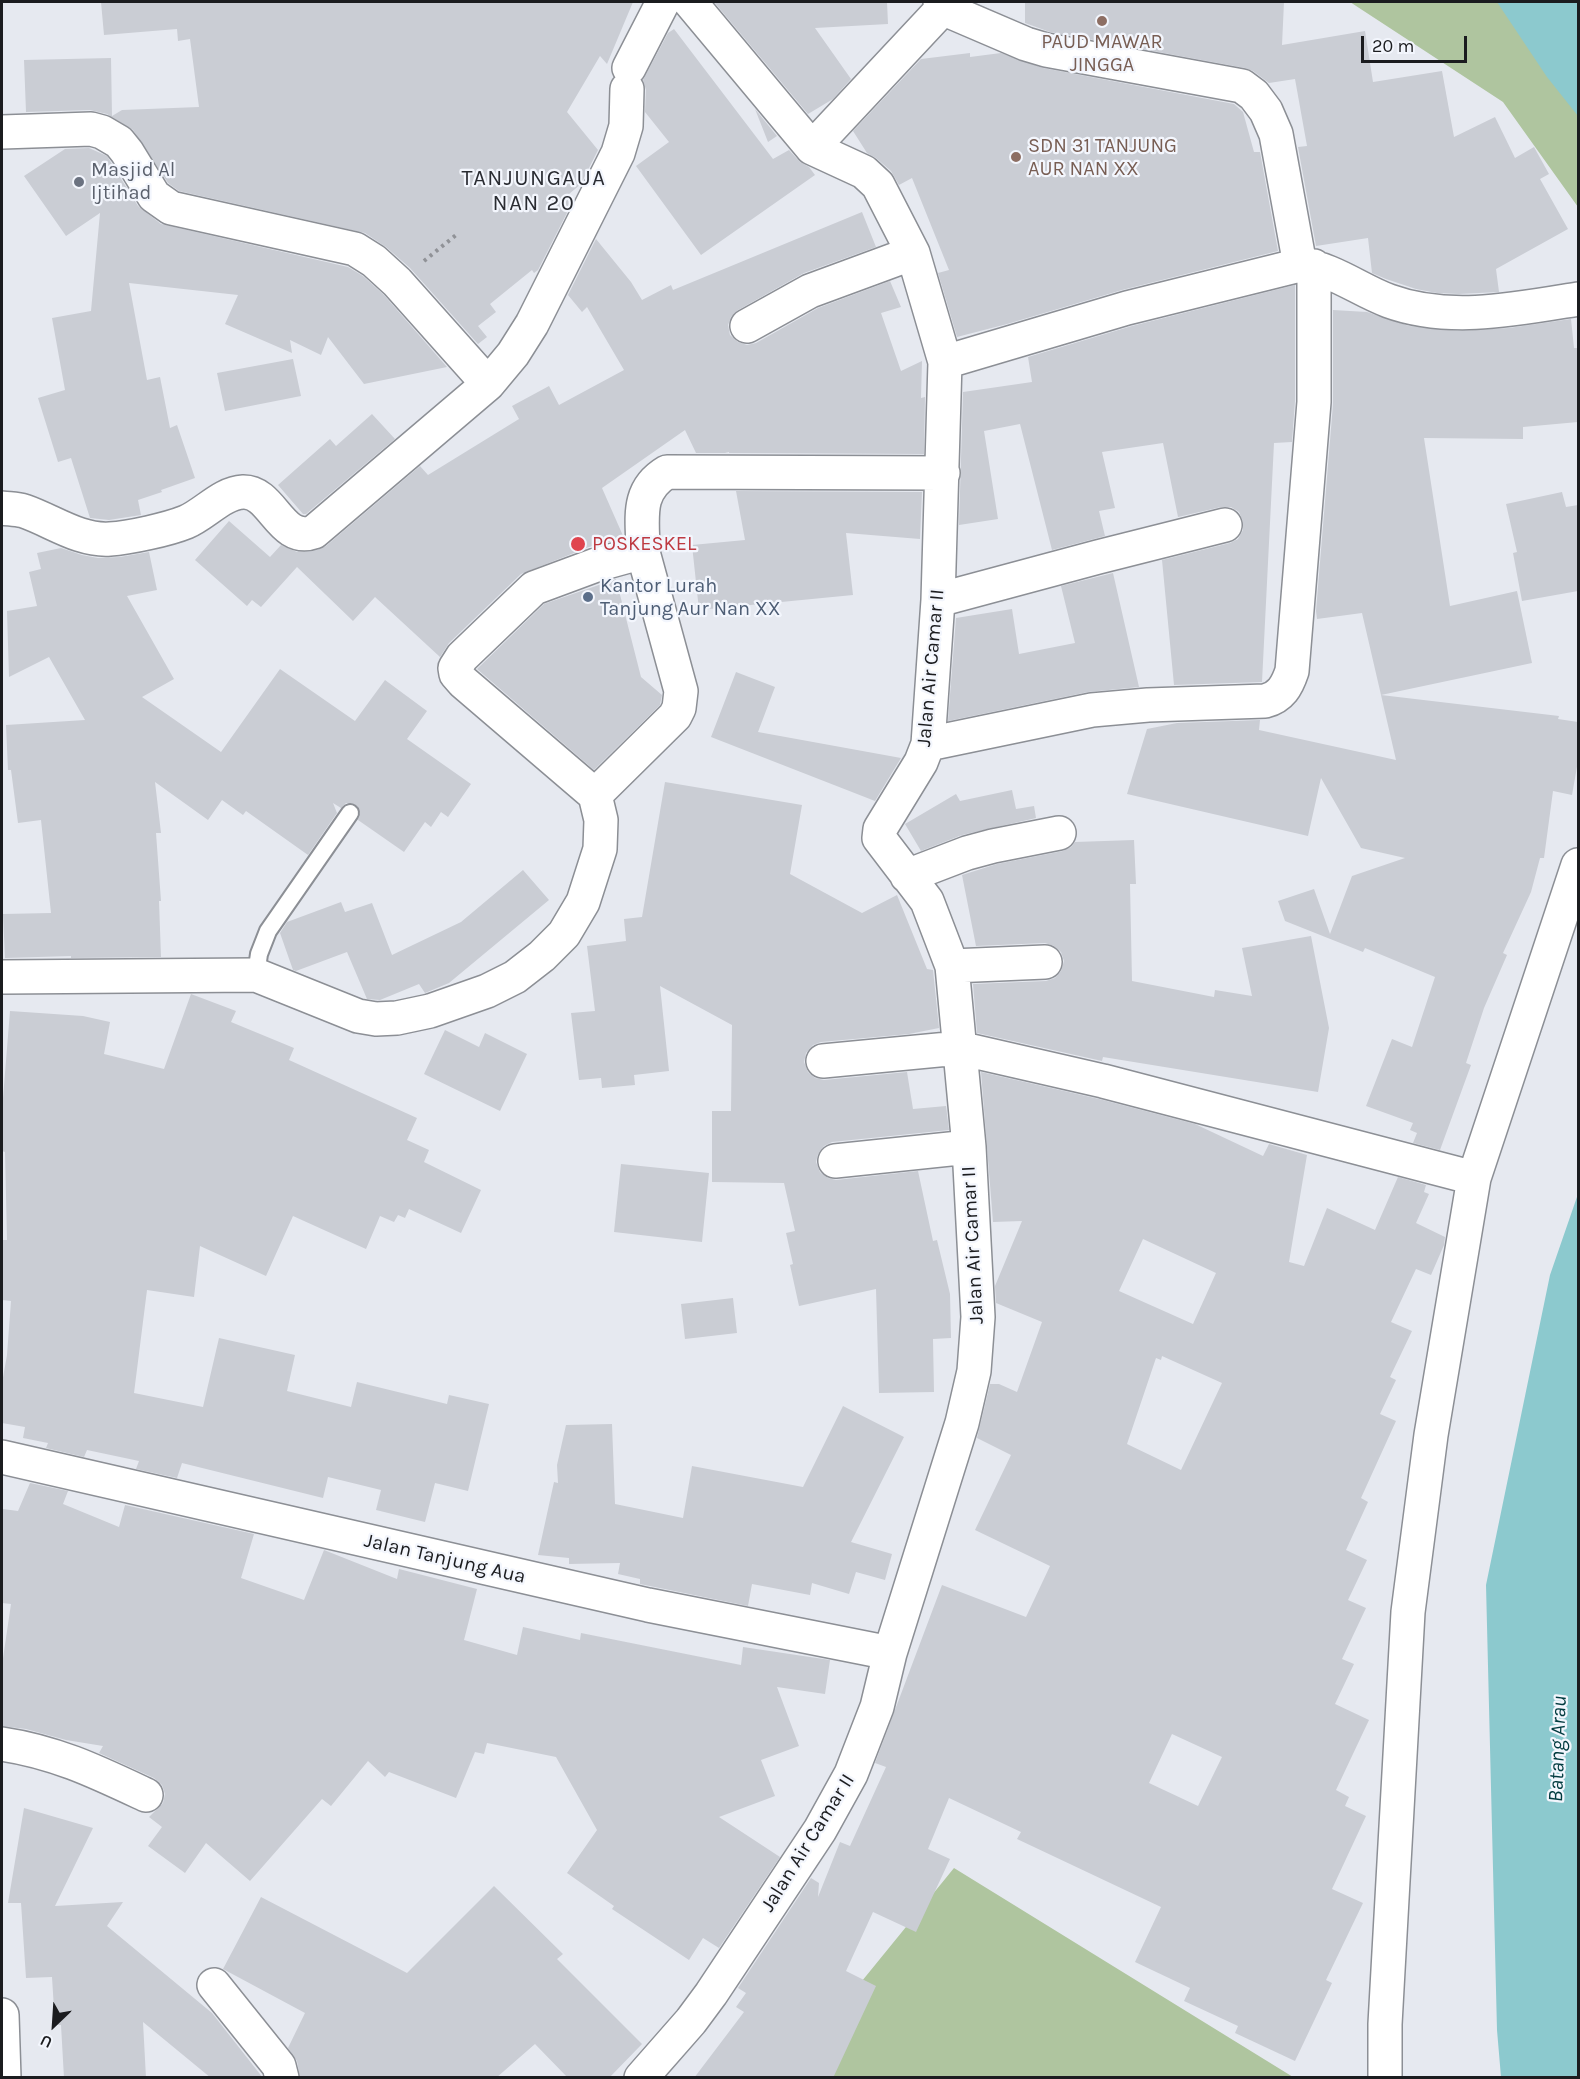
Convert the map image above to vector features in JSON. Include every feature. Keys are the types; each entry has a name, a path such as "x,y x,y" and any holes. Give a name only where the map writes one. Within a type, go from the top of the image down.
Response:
{"street":[{"path":"2,508 22,510 76,535 108,540 126,538 187,522 233,494 246,492 258,497 295,532 308,534 314,532 488,384 513,354 532,324 618,153 626,126 628,78 663,2"},
{"path":"690,2 813,148 942,4 949,11 1026,44 1046,50 1242,86 1254,95 1266,111 1276,134 1307,266 1314,402 1292,671 1288,684 1274,699 1264,701 1148,705 1092,710 928,744"},
{"path":"2,132 91,129 102,132 119,142 154,196 162,203 218,220 355,249 374,261 397,282 488,384"},
{"name":"Jalan Air Camar II","path":"641,2078 691,2021 711,1994 837,1802 868,1734 877,1707 890,1653 962,1423 974,1371 978,1317 969,1147 952,966 927,901 881,843 878,833 921,762 928,744 938,600 945,362 913,253 884,194 864,172 813,148"},
{"path":"747,326 810,291 913,253"},
{"path":"945,362 1127,308 1307,266 1387,301 1441,313 1486,311 1578,299"},
{"path":"596,795 675,716 679,708 681,692 643,552 645,496 657,478 667,472 943,472"},
{"path":"938,600 1225,525"},
{"path":"2,977 256,975 338,1010 376,1019 397,1018 430,1011 487,991 515,977 542,956 564,934 583,902 600,849 601,820 596,795 463,682 456,674 455,668 462,657 534,588 596,565 643,552"},
{"path":"907,876 976,850 1059,833"},
{"path":"1386,2078 1385,2024 1408,1612 1431,1435 1474,1178 1578,865"},
{"path":"952,966 1046,962"},
{"path":"823,1061 959,1048 1103,1082 1474,1178"},
{"path":"835,1161 969,1147"},
{"name":"Jalan Tanjung Aua","path":"2,1457 648,1605 890,1653"},
{"path":"2,1744 24,1747 68,1760 146,1795"},
{"path":"214,1985 279,2066 282,2078"},
{"path":"2,2015 4,2078"}],"lane":[{"path":"256,975 259,954 268,931 350,813"}],"path":[{"path":"397,282 456,235"}],"green space":[{"path":"1350,2 1578,2 1578,207 1503,102"},
{"path":"954,1868 1293,2077 783,2078"}],"water":[{"path":"1497,2 1578,2 1578,116 1547,77"},
{"name":"Batang Arau","path":"1578,1194 1578,2077 1501,2077 1497,2030 1486,1585 1550,1275"}],"building":[{"path":"101,2 633,2 607,64 600,56 567,112 598,150 581,184 569,194 574,199 538,270 534,273 532,270 490,304 496,312 478,326 487,337 478,344 410,268 386,247 365,233 179,191 168,183 133,130 107,114 90,110 26,112 24,60 111,58 112,116 122,110 199,107 190,39 178,41 177,29 104,35"},
{"path":"714,2 887,2 888,24 815,28 851,79 833,99 808,114"},
{"path":"1025,2 1284,2 1282,45 1365,31 1373,82 1442,71 1454,137 1495,117 1515,158 1534,147 1549,174 1540,179 1568,229 1496,269 1499,292 1437,293 1386,279 1372,273 1368,238 1316,246 1298,147 1307,146 1295,79 1269,83 1245,68 1050,32 1025,23"},
{"path":"674,29 773,159 789,150 815,175 701,255 636,166 669,142 645,112 646,90 643,80 668,33"},
{"path":"970,53 970,57 1001,53 1043,68 1234,104 1243,112 1254,152 1260,152 1278,251 1122,290 957,337 938,273 949,270 912,178 899,185 891,171 867,153 853,131 921,59"},
{"path":"755,109 777,136 768,142"},
{"path":"89,148 107,156 138,206 161,224 348,267 363,276 384,295 447,367 364,384 328,337 321,355 290,340 292,353 225,324 238,295 129,283 147,380 160,377 170,428 177,425 195,478 138,500 141,515 109,520 90,518 71,458 58,462 38,398 65,390 52,318 91,311 100,213 66,236 24,176 65,149"},
{"path":"862,212 876,247 804,273 738,310 731,317 728,325 730,335 738,342 747,345 756,343 818,308 890,281 901,307 881,313 901,371 922,361 921,398 925,397 924,454 696,453 685,430 602,488 624,538 589,547 521,574 449,643 440,657 375,597 353,621 297,567 261,607 252,600 247,606 195,560 229,521 270,557 281,545 297,552 317,550 326,546 420,466 428,475 519,419 512,406 549,386 559,405 624,370 587,307 582,312 568,295 596,239 631,282 642,300 671,285 673,290"},
{"path":"1295,285 1295,401 1292,442 1274,443 1262,682 1174,685 1162,560 1238,539 1243,530 1243,521 1239,512 1231,507 1221,507 1178,517 1163,443 1102,452 1115,508 1099,511 1105,536 1052,550 1020,424 984,431 998,519 959,525 963,392 1032,382 1028,357 1132,326"},
{"path":"1333,310 1367,312 1409,326 1458,331 1509,328 1571,319 1574,348 1578,348 1578,422 1523,427 1523,439 1424,438 1450,606 1517,591 1532,663 1381,695 1362,613 1317,619 1333,404"},
{"path":"293,359 301,396 225,411 217,373"},
{"path":"372,414 395,439 306,514 303,514 278,485 330,439 336,446"},
{"path":"736,491 922,492 920,539 846,533 853,595 699,610 692,545 745,540"},
{"path":"1562,492 1566,507 1578,505 1578,591 1522,601 1513,553 1517,552 1506,504"},
{"path":"61,548 98,558 149,552 157,590 127,596 174,679 142,697 221,752 280,669 355,721 385,680 427,711 407,739 471,784 448,817 441,812 431,827 425,822 404,852 358,820 360,813 355,804 346,803 341,808 333,803 337,813 308,855 246,811 243,815 222,800 208,820 155,782 161,833 156,833 161,901 159,901 161,957 5,958 3,914 51,913 41,820 18,823 11,770 8,770 6,725 85,720 49,657 9,677 7,611 37,606 29,572 41,569 37,553"},
{"path":"1113,573 1139,687 1088,692 948,721 956,618 1012,609 1019,654 1075,643 1061,586"},
{"path":"616,579 641,677 662,695 660,705 594,770 477,669 544,604"},
{"path":"736,672 775,687 758,732 901,758 875,801 711,737"},
{"path":"1381,695 1559,716 1558,719 1578,722 1578,761 1572,795 1553,791 1544,858 1540,858 1531,892 1503,953 1507,955 1484,1008 1466,1063 1471,1065 1440,1150 1413,1143 1417,1133 1410,1130 1413,1123 1366,1106 1392,1039 1412,1047 1435,977 1365,948 1363,952 1285,921 1278,901 1314,889 1330,934 1352,876 1405,858 1361,848 1321,778 1308,836 1127,794 1147,729 1177,723 1260,720 1259,730 1396,760"},
{"path":"665,782 802,805 790,874 862,913 897,895 927,969 933,970 939,1028 909,1034 821,1042 813,1045 806,1053 804,1062 808,1072 815,1078 824,1080 907,1072 913,1109 946,1106 949,1130 832,1142 824,1146 816,1162 820,1172 836,1180 918,1171 933,1241 937,1240 950,1294 951,1338 933,1339 934,1392 879,1393 876,1289 799,1306 786,1233 795,1231 784,1183 712,1182 712,1111 731,1111 732,1025 660,986 669,1071 634,1075 635,1085 602,1088 601,1078 579,1080 571,1013 595,1011 587,946 626,941 624,919 642,917"},
{"path":"1012,790 1016,809 1034,806 1036,818 962,835 921,851 905,824 956,794 960,801"},
{"path":"1134,840 1136,884 1130,884 1132,981 1214,997 1215,990 1252,996 1242,948 1311,936 1329,1028 1318,1092 1103,1057 1102,1061 977,1033 973,984 1046,981 1055,978 1061,971 1064,961 1061,952 1045,943 976,946 962,875 997,864 1063,851 1075,842"},
{"path":"523,870 549,900 449,983 425,993 419,984 380,1000 367,999 347,952 296,971 293,970 280,933 287,922 341,902 345,912 372,903 392,955 461,922"},
{"path":"191,994 236,1011 231,1022 294,1048 289,1060 417,1118 407,1140 429,1150 424,1162 481,1190 461,1233 409,1209 405,1218 398,1215 394,1222 380,1216 366,1249 293,1216 266,1276 200,1246 194,1297 147,1290 134,1393 203,1407 219,1338 295,1355 287,1391 351,1407 357,1382 447,1404 449,1395 489,1404 468,1491 435,1483 425,1522 376,1510 381,1490 328,1477 323,1498 182,1463 177,1478 136,1469 139,1461 87,1450 84,1457 46,1448 48,1443 23,1438 25,1427 2,1423 2,1383 7,1355 11,1301 2,1300 2,1240 7,1240 5,1152 2,1151 2,1097 10,1011 83,1016 110,1022 104,1054 164,1069"},
{"path":"445,1030 479,1047 485,1033 527,1054 500,1111 424,1074"},
{"path":"981,1072 1195,1124 1263,1156 1269,1144 1307,1155 1289,1262 1304,1266 1327,1208 1375,1230 1398,1177 1426,1185 1424,1192 1429,1194 1416,1223 1445,1237 1444,1245 1431,1275 1416,1269 1391,1322 1412,1331 1390,1377 1396,1380 1380,1414 1396,1421 1361,1498 1368,1502 1346,1550 1367,1560 1348,1600 1366,1608 1342,1659 1354,1664 1335,1704 1369,1720 1336,1790 1349,1797 1345,1806 1366,1816 1332,1889 1363,1903 1326,1980 1332,1983 1295,2061 1235,2033 1238,2026 1184,2001 1190,1988 1135,1962 1161,1907 1017,1839 1021,1832 949,1798 928,1849 950,1859 916,1932 873,1912 846,1971 876,1986 833,2078 694,2078 744,2012 736,2007 746,1993 738,1988 811,1878 819,1883 818,1897 840,1842 850,1846 886,1767 875,1763 942,1585 1026,1617 1050,1566 975,1530 1011,1455 977,1438 990,1384 999,1384 1017,1392 1042,1322 996,1303 995,1286 1022,1221 993,1222","holes":["1143,1239 1216,1273 1193,1324 1119,1291","1162,1356 1222,1383 1181,1470 1127,1444 1156,1358 1161,1360","1172,1734 1222,1757 1198,1806 1149,1783"]},
{"path":"621,1164 709,1173 702,1242 614,1232"},
{"path":"733,1298 737,1333 685,1339 681,1304"},
{"path":"843,1406 904,1437 851,1542 892,1554 885,1580 856,1572 849,1594 812,1583 810,1595 752,1584 748,1606 640,1584 640,1579 618,1574 620,1563 569,1564 569,1558 538,1555 554,1482 558,1483 557,1465 566,1425 612,1424 615,1504 683,1518 692,1466 803,1487"},
{"path":"30,1483 68,1491 63,1504 119,1527 125,1505 254,1534 241,1578 304,1600 324,1550 397,1579 399,1569 477,1589 464,1640 517,1655 523,1627 580,1640 581,1633 741,1665 743,1647 830,1660 825,1694 777,1687 799,1746 761,1760 775,1796 719,1817 780,1857 719,1948 703,1938 689,1960 612,1909 614,1906 567,1873 597,1830 556,1757 487,1743 484,1754 475,1752 456,1798 389,1772 385,1777 368,1761 331,1806 322,1799 250,1881 206,1843 185,1873 148,1846 162,1827 149,1817 163,1803 165,1794 162,1785 154,1778 99,1753 103,1746 2,1726 2,1665 11,1604 2,1603 3,1509 18,1511"},
{"path":"24,1808 93,1828 55,1906 123,1902 107,1926 212,2013 263,2078 211,2078 143,2022 146,2078 64,2078 61,2025 55,2025 52,1977 26,1978 21,1903 8,1903"},
{"path":"494,1886 563,1954 557,1959 642,2044 609,2078 568,2078 535,2044 496,2078 300,2078 297,2061 288,2048 305,2013 223,1969 261,1897 407,1973"}],"place":[{"name":"PAUD MAWAR JINGGA","path":"1102,21"},
{"name":"SDN 31 TANJUNG AUR NAN XX","path":"1016,157"},
{"name":"Masjid Al Ijtihad","path":"79,182"},
{"name":"POSKESKEL","path":"578,544"},
{"name":"Kantor Lurah Tanjung Aur Nan XX","path":"588,597"}],"district":[{"name":"TANJUNGAUA NAN 20","path":"534,192"}]}
